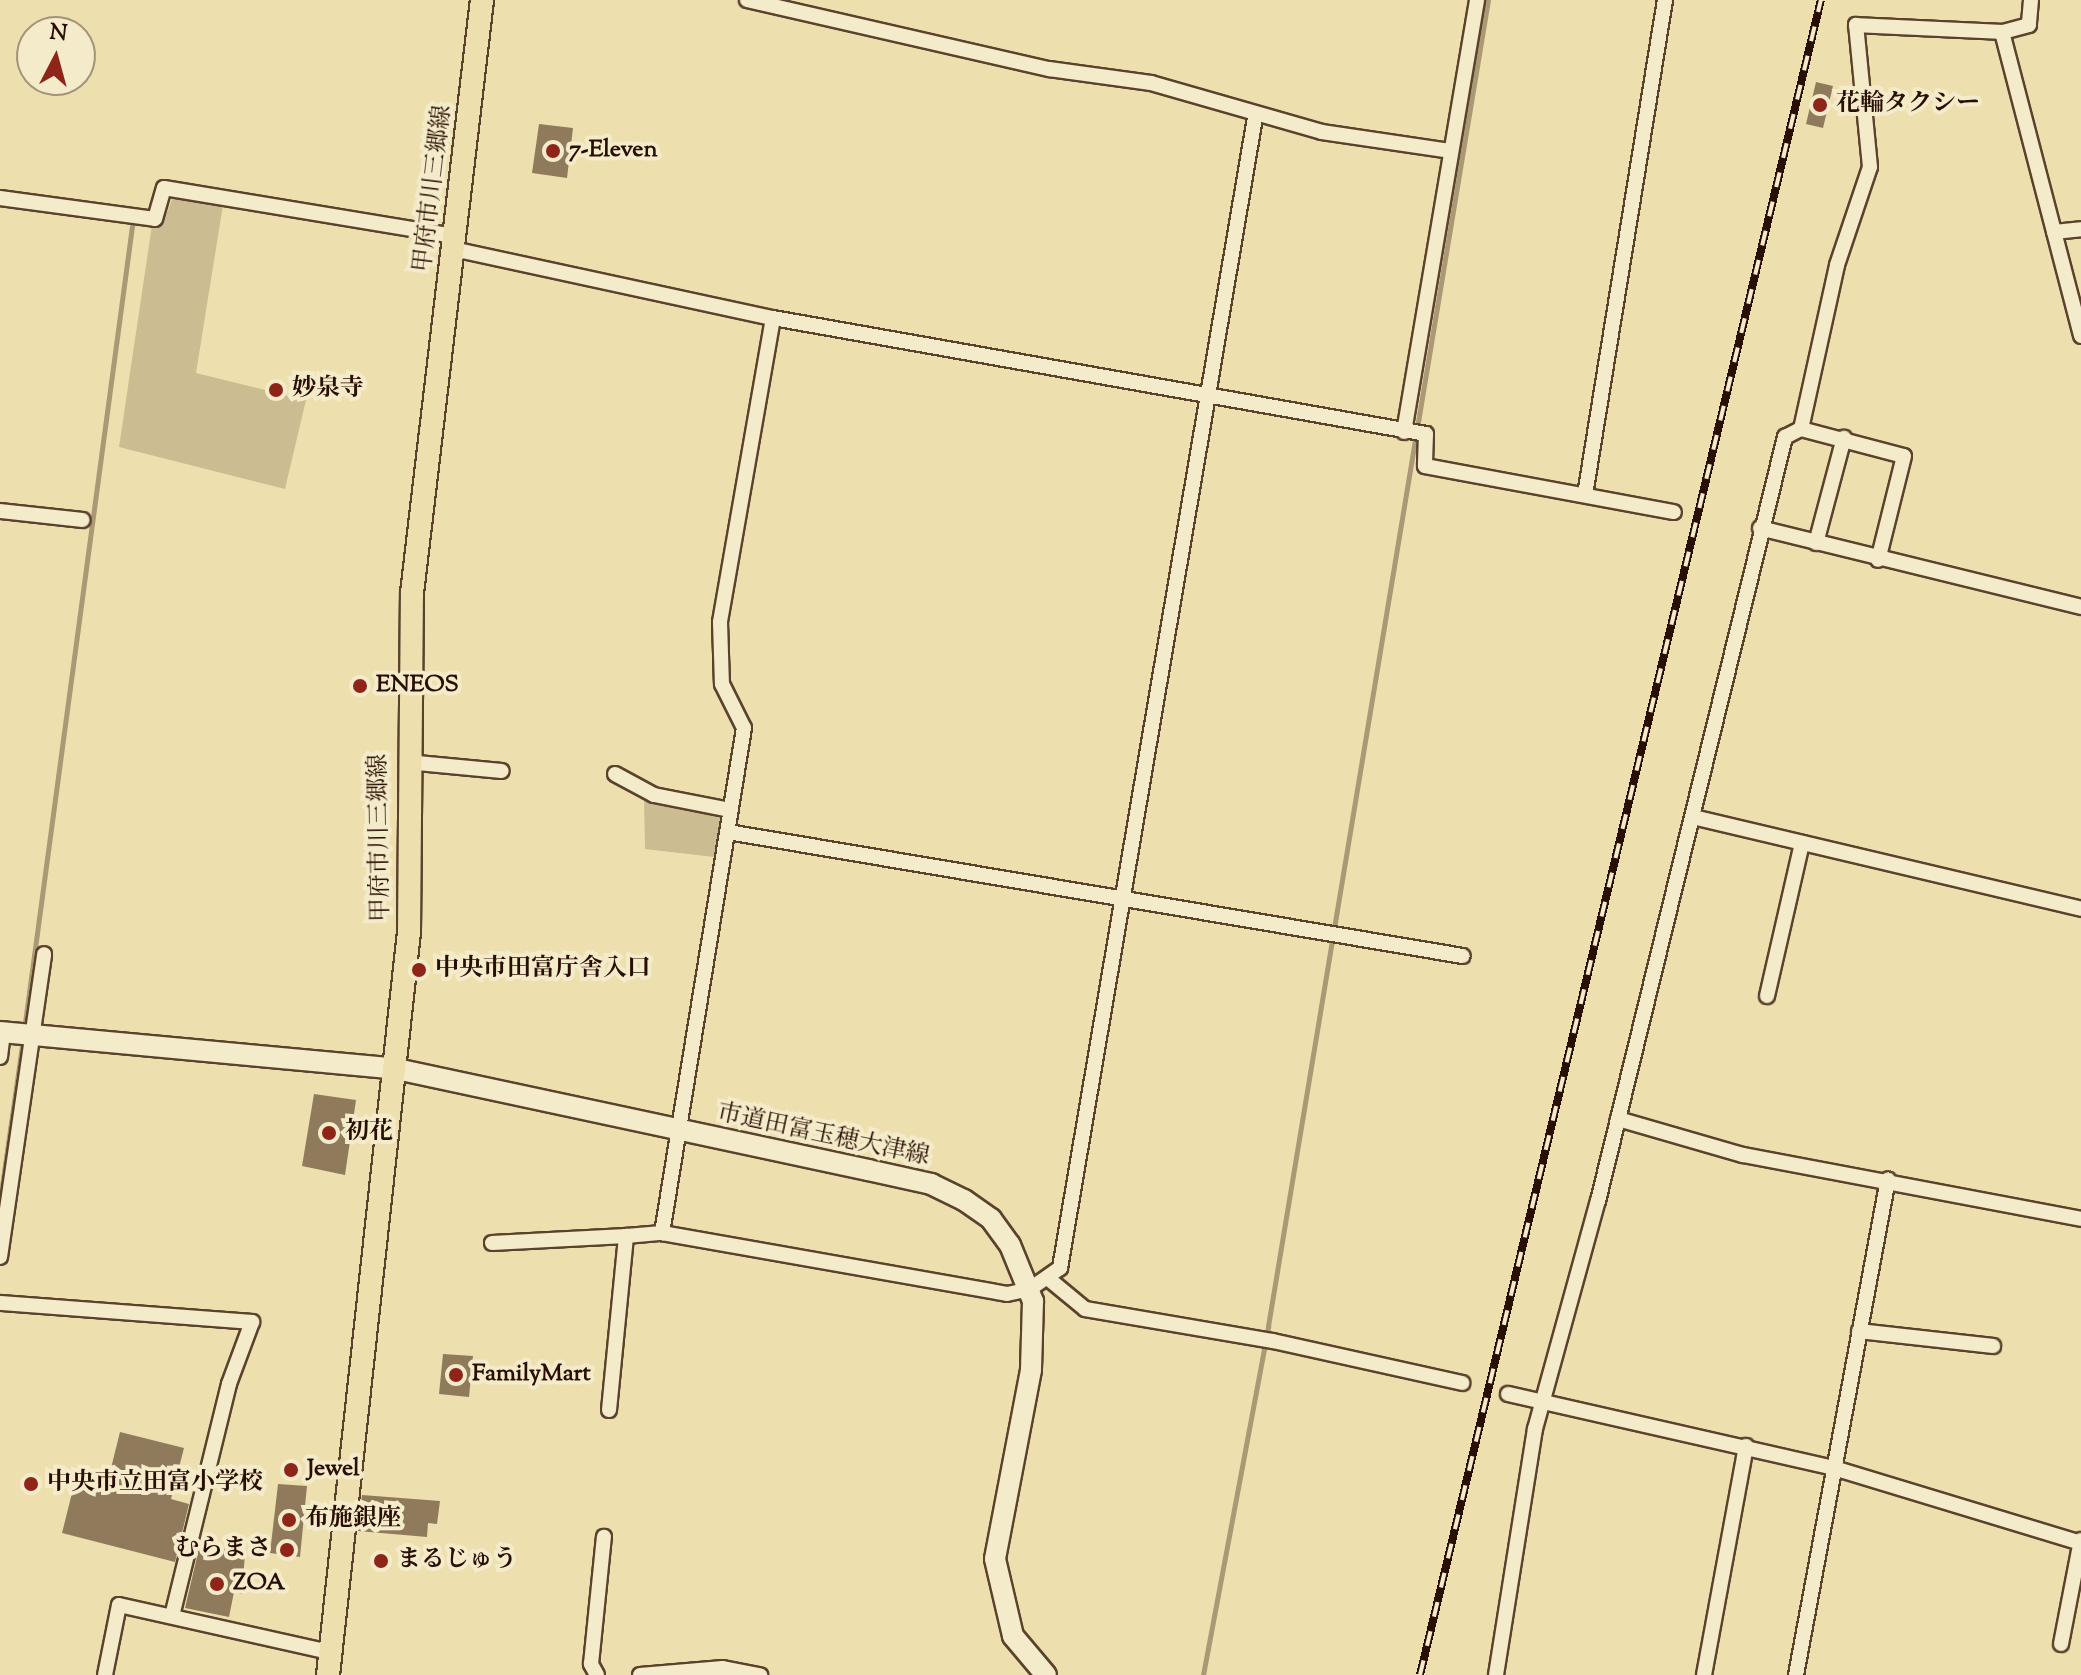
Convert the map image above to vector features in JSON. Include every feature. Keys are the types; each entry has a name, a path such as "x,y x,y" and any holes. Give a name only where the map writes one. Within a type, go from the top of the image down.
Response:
{"main road":[{"name":"甲府市川三郷線","path":"329,1664 397,1069 409,932 407,762 410,605 482,0"}],"street":[{"path":"747,0 1049,69 1151,83 1255,117 1450,151"},
{"path":"1404,432 1477,0"},
{"path":"1585,495 1665,0"},
{"path":"1801,429 1837,265 1870,167 1856,25 2002,32 2029,25 2031,0"},
{"path":"2002,32 2081,336"},
{"path":"492,1243 662,1233 1007,1294 1050,1280 1060,1268 1255,117"},
{"path":"0,198 155,219 164,188 454,242 773,318 1426,434 1425,466 1674,512"},
{"path":"2054,232 2081,229"},
{"path":"662,1233 744,728 722,684 720,622 773,318"},
{"path":"1496,1675 1535,1429 1546,1403 1618,1119 1760,528 1785,437 1801,429 1904,456 1878,560"},
{"path":"1816,543 1844,438"},
{"path":"0,511 83,520"},
{"path":"1760,528 1878,560 2081,607"},
{"path":"407,762 502,771"},
{"path":"615,774 654,795 730,810"},
{"path":"1693,817 2081,909"},
{"path":"728,832 1463,956"},
{"path":"1767,996 1802,843"},
{"path":"0,1057 16,1033 44,954"},
{"path":"0,1257 16,1033"},
{"name":"市道田富玉穂大津線","path":"16,1033 397,1069 679,1133 931,1184 991,1219 1030,1289 1036,1337 995,1559 1013,1636 1046,1675"},
{"path":"1618,1119 1743,1155 1888,1179 2081,1219"},
{"path":"1796,1675 1888,1179"},
{"path":"609,1410 626,1236"},
{"path":"1050,1280 1085,1309 1273,1341 1462,1383"},
{"path":"0,1303 252,1322 229,1384 172,1616"},
{"path":"1859,1331 1993,1346"},
{"path":"1508,1394 1834,1468 2081,1542 2061,1644"},
{"path":"1704,1675 1746,1446"},
{"path":"597,1675 591,1664 604,1537"},
{"path":"105,1675 119,1605 172,1616 329,1664"},
{"path":"640,1675 711,1674 723,1668 760,1675"}],"shaded area":[{"path":"173,197 223,205 196,373 306,400 285,489 119,447 152,225 162,226"},
{"path":"644,798 720,818 714,857 645,849"}],"building":[{"name":"花輪タクシー","path":"1816,82 1833,86 1823,128 1806,124"},
{"name":"7-Eleven","path":"539,124 573,128 567,178 532,173"},
{"name":"初花","path":"314,1094 356,1100 345,1175 302,1166"},
{"name":"FamilyMart","path":"443,1354 473,1356 469,1397 439,1394"},
{"path":"120,1432 184,1448 171,1499 189,1504 175,1562 62,1533 77,1473 108,1480"},
{"name":"布施銀座","path":"278,1484 307,1486 300,1557 270,1553"},
{"path":"362,1495 440,1501 437,1524 428,1523 427,1537 358,1531"},
{"name":"ZOA","path":"200,1544 245,1553 242,1594 234,1592 229,1617 185,1608"}],"waterway":[{"path":"1203,1675 1268,1326 1488,0"},
{"path":"24,1030 132,226"},
{"path":"0,1200 23,1039"}],"railway":[{"path":"1420,1675 1821,0"}],"place":[{"name":"花輪タクシー","path":"1820,105"},
{"name":"7-Eleven","path":"553,151"},
{"name":"妙泉寺","path":"276,390"},
{"name":"ENEOS","path":"360,686"},
{"name":"中央市田富庁舎入口","path":"419,970"},
{"name":"初花","path":"329,1133"},
{"name":"FamilyMart","path":"456,1375"},
{"name":"Jewel","path":"291,1470"},
{"name":"中央市立田富小学校","path":"31,1484"},
{"name":"布施銀座","path":"289,1520"},
{"name":"むらまさ","path":"287,1550"},
{"name":"まるじゅう","path":"381,1561"},
{"name":"ZOA","path":"217,1584"}]}
